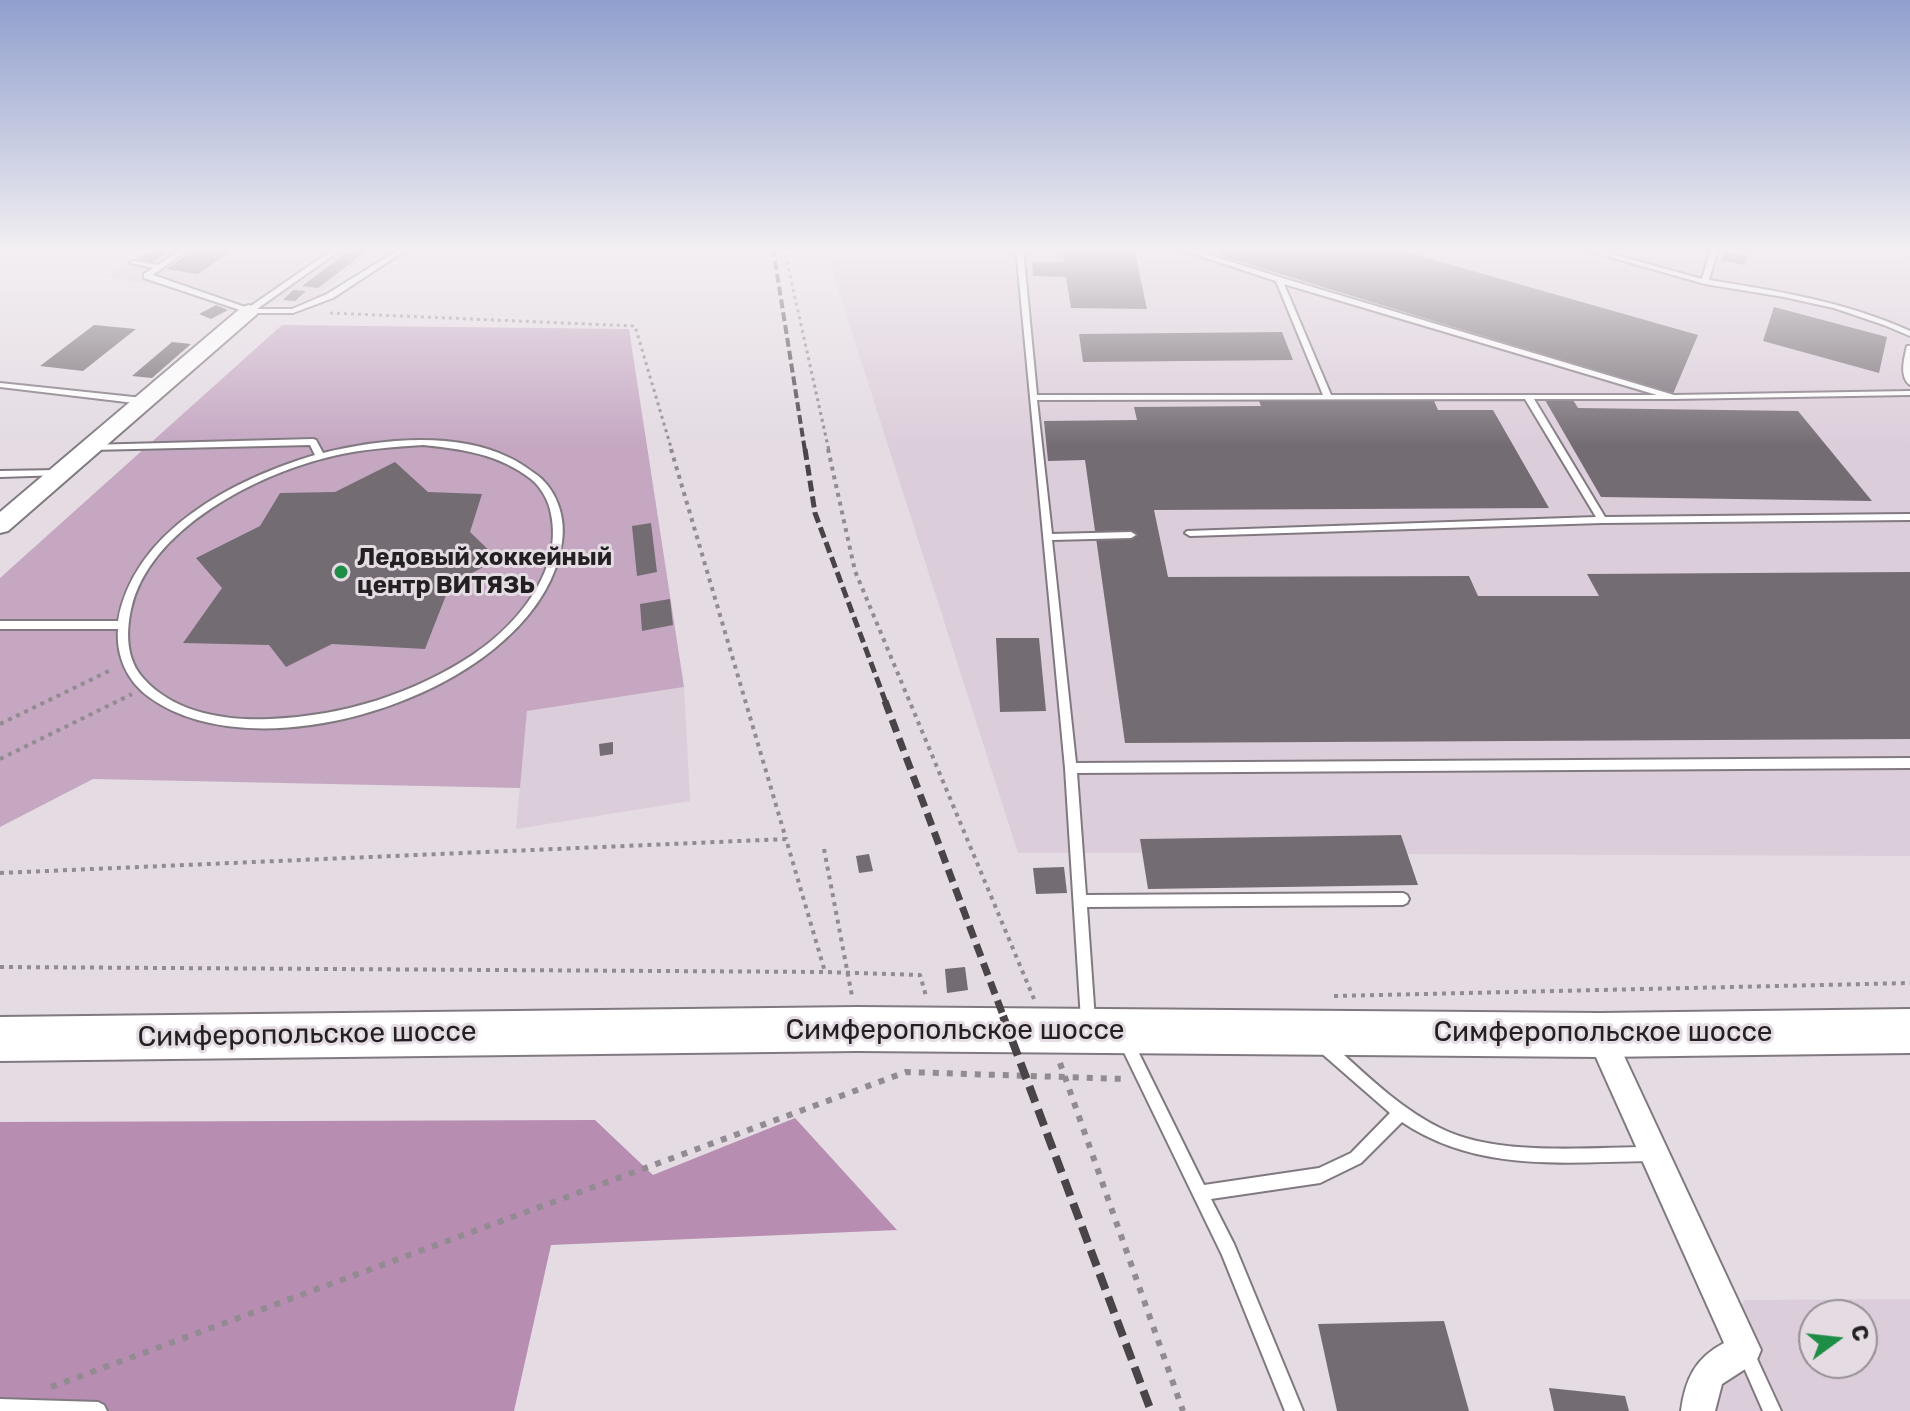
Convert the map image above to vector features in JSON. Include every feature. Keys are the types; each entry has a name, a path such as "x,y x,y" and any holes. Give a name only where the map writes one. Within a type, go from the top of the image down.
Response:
{"main road":[{"name":"Симферопольское шоссе","path":"0,1039 857,1029 1067,1017 1317,1015 1600,1035 1910,1031"}],"street":[{"path":"0,525 246,314"},
{"path":"1600,1035 1744,1350 1716,1363 1701,1384 1698,1411"}],"lane":[{"path":"1025,314 1071,768 1080,901 1067,1017 1144,1080 1228,1250 1294,1411"},
{"path":"1293,314 1328,398"},
{"path":"1393,314 1674,397"},
{"path":"1856,314 1910,334"},
{"path":"1910,348 1907,375 1910,383"},
{"path":"18,387 31,377"},
{"path":"0,385 143,401"},
{"path":"1033,398 1674,397 1910,393"},
{"path":"1528,397 1602,520"},
{"path":"90,447 313,442 320,456"},
{"path":"423,442 469,447 508,460 538,480 556,507 561,540 550,578 524,616 483,654 428,686 365,711 298,724 235,724 182,711 144,687 127,662 122,625 129,594 147,564 172,536 240,488 320,456 373,445 423,442"},
{"path":"0,474 60,473"},
{"path":"1190,533 1602,520 1910,517"},
{"path":"1047,537 1131,535"},
{"path":"0,625 122,625"},
{"path":"1071,768 1910,763"},
{"path":"1080,901 1403,899"},
{"path":"1317,1015 1401,1112 1453,1141 1497,1150 1653,1154"},
{"path":"1200,1193 1320,1175 1356,1158 1401,1112"},
{"path":"1744,1350 1772,1411"},
{"path":"0,1408 98,1411"}],"path":[{"path":"358,314 635,326 825,972"},
{"path":"798,314 855,571 1067,1017 1065,1075 1183,1411"},
{"path":"0,724 127,662"},
{"path":"0,759 144,687"},
{"path":"0,873 786,839"},
{"path":"824,849 857,1029"},
{"path":"0,967 920,975 930,1007"},
{"path":"1317,1015 1910,983"},
{"path":"45,1390 906,1072 1144,1080"}],"shaded area":[{"path":"846,314 1910,314 1910,856 1407,854 1400,835 1141,839 1142,853 1018,853"},
{"path":"282,325 629,329 684,687 527,711 520,788 93,779 0,827 0,578"},
{"path":"684,687 690,801 516,829 527,711"},
{"path":"795,1118 897,1230 551,1245 514,1411 0,1411 0,1122 595,1120 653,1175"},
{"path":"1878,1299 1910,1299 1910,1411 1708,1411 1705,1401 1744,1300 1798,1300 1798,1379 1878,1379"}],"building":[{"path":"199,314 221,314 211,319"},
{"path":"1411,314 1624,314 1698,335 1673,394"},
{"path":"1772,314 1800,314 1887,337 1879,373 1763,341"},
{"path":"94,325 136,329 83,371 40,366"},
{"path":"1282,332 1293,360 1083,362 1079,334"},
{"path":"172,342 191,344 152,378 132,376"},
{"path":"1545,400 1573,400 1578,408 1798,411 1872,501 1601,497"},
{"path":"1259,401 1434,401 1438,410 1493,410 1549,508 1154,510 1168,577 1469,576 1478,596 1599,596 1587,574 1910,572 1910,739 1125,743 1085,460 1048,461 1044,421 1137,420 1134,407 1261,406"},
{"name":"Ледовый хоккейный центр ВИТЯЗЬ","path":"395,462 428,492 482,494 470,532 498,559 450,585 425,649 332,644 286,667 269,645 183,643 222,588 196,558 260,526 280,493 335,492"},
{"path":"651,523 657,572 637,576 632,526"},
{"path":"670,599 673,625 642,631 640,604"},
{"path":"996,638 1039,638 1046,711 1000,712"},
{"path":"613,742 613,754 600,756 599,744"},
{"path":"1401,835 1418,885 1148,889 1140,839"},
{"path":"869,854 873,871 859,873 856,856"},
{"path":"1064,867 1067,893 1036,894 1033,868"},
{"path":"965,967 968,990 947,993 945,969"},
{"path":"1444,1321 1469,1411 1337,1411 1318,1324"},
{"path":"1549,1388 1625,1396 1629,1411 1554,1411"}],"railway":[{"path":"783,314 805,451"},
{"path":"805,449 815,513 886,703"},
{"path":"885,701 1004,1018"},
{"path":"1003,1016 1151,1411"}],"place":[{"name":"Ледовый хоккейный центр ВИТЯЗЬ","path":"341,572"}]}
